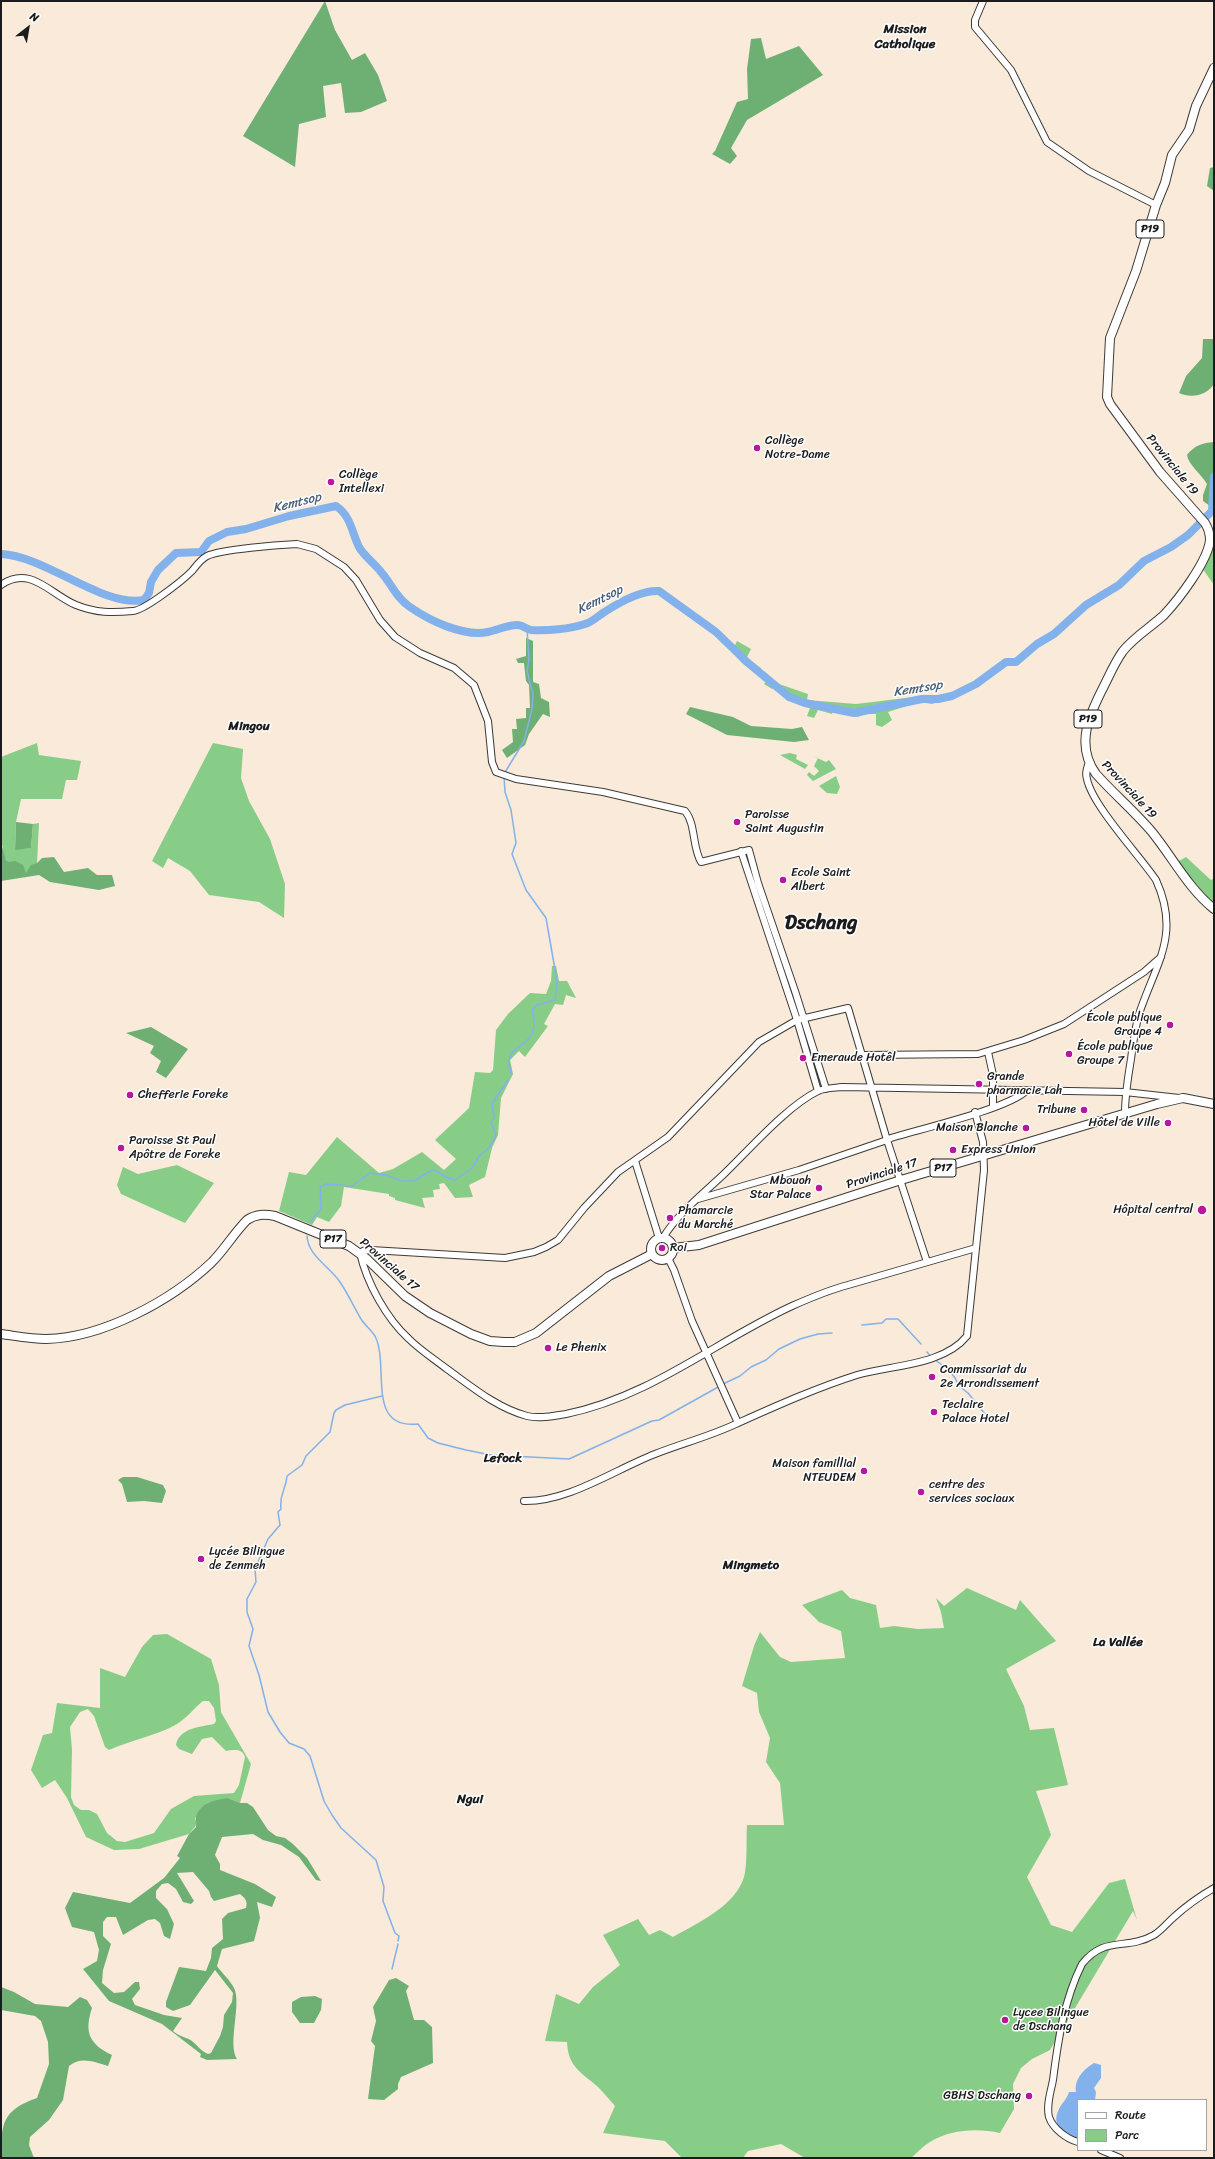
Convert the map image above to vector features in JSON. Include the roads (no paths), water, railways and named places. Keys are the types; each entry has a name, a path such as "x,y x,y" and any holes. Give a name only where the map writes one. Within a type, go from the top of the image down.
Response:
{"main road":[{"name":"Provinciale 19","path":"1214,68 1196,106 1189,130 1174,149 1165,184 1156,205 1136,271 1110,338 1107,397 1110,404 1160,472 1203,520 1212,539 1205,557 1176,601 1163,615 1127,647 1114,665 1086,724 1084,749 1096,774 1153,833 1199,895 1214,909"},
{"name":"Provinciale 17","path":"673,1248 698,1245 901,1180 984,1157 1125,1113 1184,1098 1214,1104"},
{"name":"Provinciale 17","path":"1,1334 47,1339 67,1337 114,1323 177,1291 200,1273 229,1242 240,1227 254,1215 264,1214 275,1216 349,1246 360,1253 405,1296 430,1313 471,1334 490,1341 515,1342 536,1333 609,1276 652,1254"},
{"path":"661,1238 668,1239 673,1248 668,1258 659,1259 652,1254 652,1244 661,1238"}],"street":[{"path":"983,1 975,26 1010,70 1020,86 1047,142 1089,171 1156,205"},
{"path":"1,585 16,578 25,577 41,583 66,601 90,610 107,614 134,611 164,594 192,571 200,561 216,553 297,544 310,546 335,560 353,576 380,620 395,637 420,653 454,668 474,685 488,721 493,767 500,775 603,792 685,811 688,816 694,843 701,862 749,850 758,883 804,1018 826,1089"},
{"path":"1089,762 1086,770 1086,780 1097,801 1144,862 1160,889 1167,925 1167,936 1162,956 1139,1014 1125,1092 1125,1113"},
{"path":"742,852 797,1020 818,1091"},
{"path":"863,1055 901,1053 964,1054 988,1052 1064,1024 1144,972 1162,956"},
{"path":"927,1262 887,1140 848,1008 797,1020 759,1042 668,1137 618,1172 584,1208 558,1240 534,1252 505,1258 371,1250 363,1250 360,1253 368,1276 384,1306 395,1324 409,1339 476,1390 501,1406 528,1416 556,1416 602,1403 650,1384 791,1306 836,1288 927,1262 976,1248"},
{"path":"988,1052 993,1075 993,1106"},
{"path":"661,1238 697,1199 780,1120 818,1091 842,1087 872,1087 1125,1092 1184,1098"},
{"path":"697,1199 799,1170 891,1138 1008,1101 1026,1091"},
{"path":"524,1501 535,1501 574,1490 654,1454 716,1433 857,1375 915,1363 954,1346 966,1336 984,1183 984,1157 975,1112"},
{"path":"635,1161 661,1238"},
{"path":"668,1258 706,1353 738,1423"},
{"path":"1077,2142 1070,2140 1054,2126 1049,2116 1049,2110 1058,2036 1082,1964 1089,1955 1099,1948 1140,1941 1153,1935 1190,1904 1214,1888"},
{"path":"1103,2151 1120,2158"}],"water":[{"path":"1094,2063 1101,2065 1101,2078 1094,2088 1096,2092 1095,2099 1077,2099 1077,2140 1060,2129 1056,2121 1059,2109 1069,2092 1076,2092 1078,2079 1087,2068"}],"waterway":[{"name":"Kemtsop","path":"1,554 18,557 37,563 111,596 128,600 144,600 149,593 151,582 158,570 176,553 201,552 209,541 227,532 246,529 289,516 336,506 348,520 361,550 385,576 401,599 427,618 448,627 479,633 517,625 531,630 551,630 579,626 588,623 624,600 646,592 659,591 716,632 747,662 789,697 805,703 854,713 922,699 938,699 952,696 976,684 1006,662 1016,662 1037,644 1054,634 1086,605 1119,585 1144,561 1171,547 1188,535 1212,511 1214,477"},
{"path":"504,774 524,741 532,709 533,694 527,671 529,659 527,628"},
{"path":"504,777 505,792 511,810 516,843 512,854 526,890 546,918 557,981 555,1000 537,1005 532,1010 534,1022 533,1031 530,1038 511,1055 509,1061 511,1074"},
{"path":"310,1222 321,1209 320,1187 326,1184 352,1186 370,1173 387,1175 401,1181 414,1181 434,1170 448,1178 455,1180 472,1168 479,1156 489,1148 496,1136 491,1122 494,1118 492,1103 509,1079"},
{"path":"307,1236 311,1250 340,1282 361,1319 375,1336 379,1348 381,1363 382,1393 385,1406 391,1417 402,1423 418,1424 428,1438 438,1443 491,1455 569,1459 652,1421 659,1420 720,1386"},
{"path":"862,1325 882,1323 886,1319 898,1319 921,1344"},
{"path":"723,1384 740,1376 751,1367 766,1360 779,1349 800,1339 818,1334 832,1333"},
{"path":"927,1352 931,1357"},
{"path":"935,1360 948,1369 959,1386 968,1393 985,1414"},
{"path":"382,1396 345,1405 336,1410 330,1432 306,1456 302,1465 287,1476 281,1499 281,1509 278,1512 280,1525 268,1539 255,1569 256,1582 247,1599 247,1612 253,1629 249,1646 259,1675 268,1712 280,1732 289,1743 304,1749 310,1756 324,1801 341,1828 376,1860 384,1887 383,1901 395,1933 399,1936 398,1941"},
{"path":"392,1969 398,1944"}],"place":[{"name":"Collège Notre-Dame","path":"757,448"},
{"name":"Collège Intellexi","path":"331,482"},
{"name":"Paroisse Saint Augustin","path":"737,822"},
{"name":"Ecole Saint Albert","path":"783,880"},
{"name":"École publique Groupe 4","path":"1170,1025"},
{"name":"École publique Groupe 7","path":"1069,1054"},
{"name":"Emeraude Hotêl","path":"803,1058"},
{"name":"Grande pharmacie Lah","path":"979,1084"},
{"name":"Chefferie Foreke","path":"130,1095"},
{"name":"Tribune","path":"1084,1110"},
{"name":"Hôtel de Ville","path":"1168,1123"},
{"name":"Maison Blanche","path":"1026,1128"},
{"name":"Paroisse St Paul Apôtre de Foreke","path":"121,1148"},
{"name":"Express Union","path":"953,1150"},
{"name":"Mbouoh Star Palace","path":"819,1188"},
{"name":"Hôpital central","path":"1202,1210"},
{"name":"Phamarcie du Marché","path":"670,1218"},
{"name":"Roi","path":"662,1248"},
{"name":"Le Phenix","path":"548,1348"},
{"name":"Commissariat du 2e Arrondissement","path":"932,1377"},
{"name":"Teclaire Palace Hotel","path":"934,1412"},
{"name":"Maison famillial NTEUDEM","path":"864,1471"},
{"name":"centre des services sociaux","path":"921,1492"},
{"name":"Lycée Bilingue de Zenmeh","path":"201,1559"},
{"name":"Lycee Bilingue de Dschang","path":"1005,2020"},
{"name":"GBHS Dschang","path":"1029,2096"}],"district":[{"name":"Mission Catholique","path":"905,38"},
{"name":"Mingou","path":"249,727"},
{"name":"Dschang","path":"821,924"},
{"name":"Lefock","path":"503,1459"},
{"name":"Mingmeto","path":"751,1566"},
{"name":"La Vallée","path":"1118,1643"},
{"name":"Ngui","path":"470,1800"}]}
